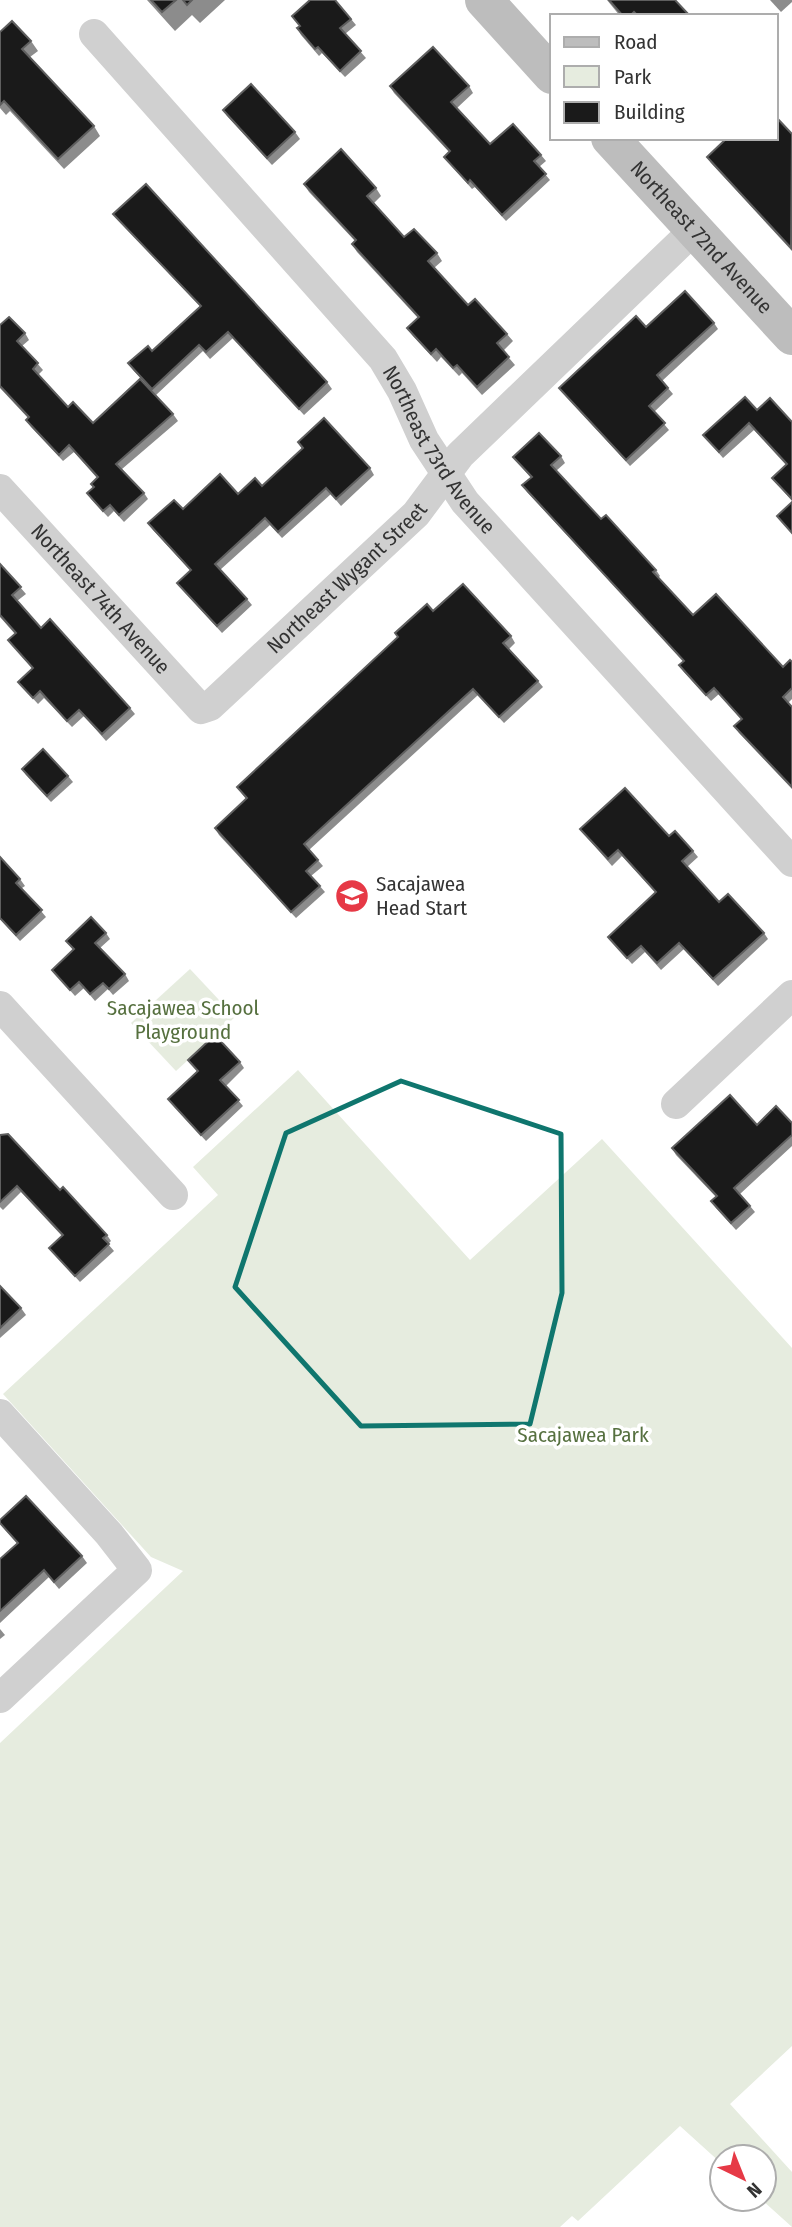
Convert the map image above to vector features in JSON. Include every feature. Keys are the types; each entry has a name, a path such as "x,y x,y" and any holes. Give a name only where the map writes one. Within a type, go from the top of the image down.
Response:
{"street":[{"path":"484,0 550,73"},
{"name":"Northeast 73rd Avenue","path":"94,34 383,359 402,391 424,440 465,502 792,862"},
{"name":"Northeast 72nd Avenue","path":"612,140 694,230 787,322"},
{"name":"Northeast Wygant Street","path":"201,709 210,706 416,514 460,455 694,230"},
{"name":"Northeast 74th Avenue","path":"0,489 201,709"},
{"path":"676,1104 792,995"},
{"path":"0,1006 173,1195"},
{"path":"0,1414 109,1534 136,1570 0,1698"}],"highlighted area":[{"path":"401,1081 561,1134 562,1293 530,1424 361,1426 235,1287 286,1133"}],"green space":[{"name":"Sacajawea School Playground","path":"190,969 235,1017 176,1071 131,1023"},
{"name":"Sacajawea Park","path":"298,1070 470,1260 602,1139 792,1348 792,2046 730,2104 766,2143 708,2143 708,2151 680,2126 578,2221 572,2216 560,2227 0,2227 0,1743 183,1571 151,1557 3,1394 218,1195 193,1167"},
{"path":"778,2157 792,2172 792,2227 776,2213"}],"building":[{"path":"151,0 176,0 162,12"},
{"path":"310,0 335,0 351,19 340,28 361,51 340,71 318,47 315,49 297,28 300,26 292,16"},
{"path":"609,0 675,0 688,14 634,12 621,14"},
{"path":"12,21 31,41 22,49 94,126 58,159 4,101 0,105 0,32"},
{"path":"433,47 469,86 451,102 490,144 513,124 541,155 534,161 546,174 502,215 470,180 468,183 444,157 450,151 390,86"},
{"path":"251,84 295,132 267,158 223,110"},
{"path":"778,119 792,134 791,248 707,157 725,140 778,140"},
{"path":"341,149 376,188 367,196 404,237 414,229 437,253 428,261 468,305 475,299 507,334 497,343 509,357 477,387 457,365 453,368 436,349 431,354 407,328 419,317 352,244 356,240 304,184"},
{"path":"146,184 327,382 299,409 228,332 206,352 199,345 152,389 128,363 148,346 152,351 201,306 113,214"},
{"path":"685,291 714,323 657,375 668,388 649,406 665,423 626,460 559,388 636,316 646,327"},
{"path":"9,317 25,333 17,341 38,363 33,369 68,407 73,402 93,423 140,379 173,414 116,464 144,493 119,515 110,505 103,511 87,493 94,487 91,484 98,477 69,445 59,455 26,420 29,417 0,386 0,325"},
{"path":"745,397 757,410 770,398 792,422 792,499 772,478 787,464 749,423 719,452 703,435"},
{"path":"324,418 370,468 336,499 326,488 278,532 265,518 215,564 247,599 217,626 177,583 191,570 148,523 174,500 183,509 220,474 238,494 255,478 262,486 303,448 298,442"},
{"path":"539,433 561,456 551,465 601,519 606,515 693,615 716,594 783,667 790,660 792,662 792,688 783,697 792,707 792,787 734,726 742,719 714,688 706,695 679,665 684,661 522,485 532,477 513,457"},
{"path":"792,502 792,533 777,516"},
{"path":"0,564 21,587 12,595 41,628 50,619 130,708 102,734 79,710 67,721 40,691 33,698 18,682 33,668 8,640 16,633 0,615"},
{"path":"463,584 511,636 503,643 538,681 499,717 473,689 304,844 318,860 306,871 320,886 291,912 215,828 247,798 237,787 398,637 395,633 427,604 433,611"},
{"path":"43,749 68,776 47,796 22,769"},
{"path":"625,788 669,836 675,831 693,851 682,861 719,902 728,894 764,933 713,979 679,943 657,963 641,946 627,958 608,937 656,892 618,850 608,859 580,829"},
{"path":"0,857 20,879 16,883 42,910 16,935 0,918"},
{"path":"91,917 106,933 95,943 125,974 109,989 103,983 90,994 79,982 70,990 52,970 74,949 66,941"},
{"path":"215,1035 240,1062 220,1080 239,1100 201,1135 168,1099 198,1071 188,1060"},
{"path":"730,1095 757,1125 776,1106 792,1123 792,1135 734,1188 750,1206 731,1223 711,1201 717,1196 672,1148"},
{"path":"8,1134 60,1190 63,1187 107,1235 103,1238 109,1244 75,1276 49,1248 63,1235 17,1186 0,1202 0,1135"},
{"path":"0,1286 21,1308 0,1328"},
{"path":"26,1496 82,1556 54,1582 44,1570 0,1611 0,1559 18,1543 0,1520"}],"place":[{"name":"Sacajawea Head Start","path":"352,896"}]}
